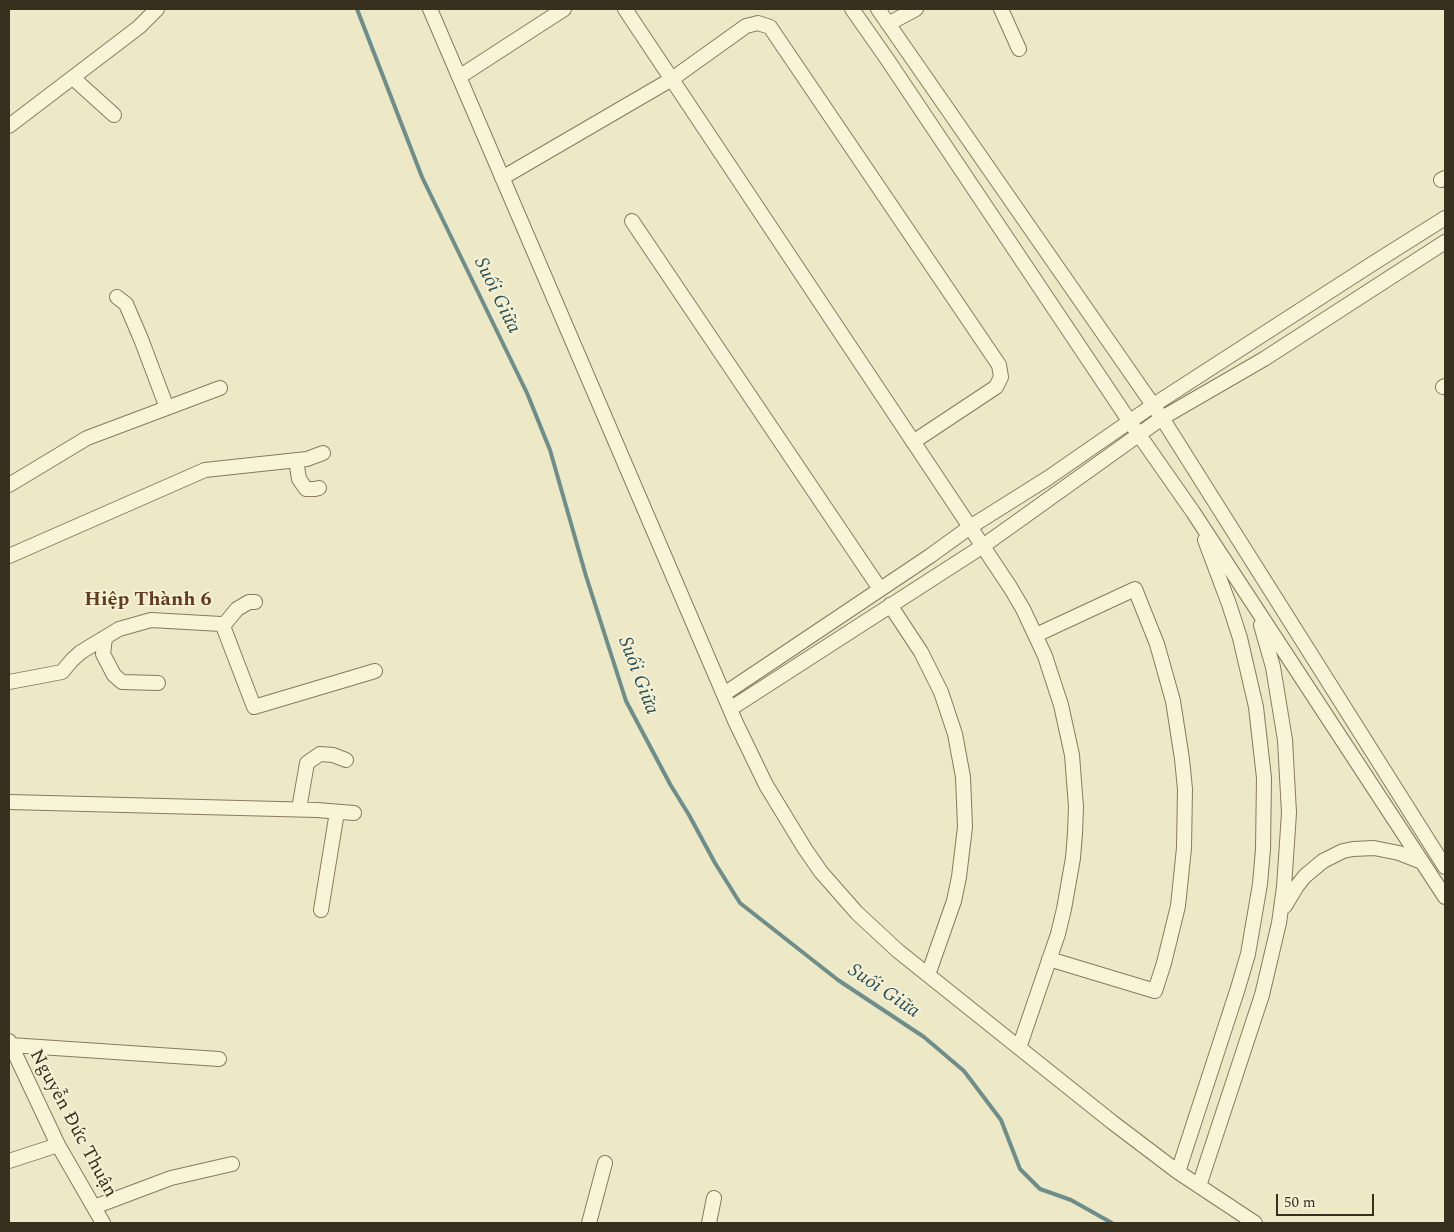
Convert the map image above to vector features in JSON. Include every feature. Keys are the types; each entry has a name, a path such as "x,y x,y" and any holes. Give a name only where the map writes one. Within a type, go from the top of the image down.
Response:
{"street":[{"path":"9,126 73,78 158,9"},
{"path":"430,9 730,709 766,786 800,842 821,872 857,913 928,975 1112,1122 1178,1172 1255,1223"},
{"path":"459,77 564,9"},
{"path":"625,9 1014,594 1036,635 1054,680 1072,755 1076,807 1073,858 1064,910 1050,959 1019,1048"},
{"path":"852,9 1130,422 1140,433 1193,512 1445,897"},
{"path":"878,9 1162,418 1445,867"},
{"path":"888,24 916,9"},
{"path":"1001,9 1019,49"},
{"path":"502,178 672,79 746,26 758,23 770,27 999,365 1001,377 996,388 914,442"},
{"path":"73,78 114,115"},
{"path":"724,694 880,590 970,527 1048,478 1152,406 1445,218"},
{"path":"632,221 880,590"},
{"path":"730,709 983,546 1162,418 1264,359 1445,242"},
{"path":"117,296 126,304 142,340 167,408"},
{"path":"9,485 87,438 220,388"},
{"path":"9,556 205,470 307,459 324,453"},
{"path":"296,460 298,479 306,489 315,490 319,488"},
{"path":"1178,1172 1248,954 1260,884 1265,813 1261,742 1249,672 1229,604 1193,512"},
{"path":"1036,635 1135,589 1157,644 1168,682 1178,730 1185,789 1184,848 1178,906 1167,954 1155,991 1050,959"},
{"path":"223,626 237,609 249,602 256,602"},
{"path":"890,605 921,652 941,692 955,734 963,777 965,827 959,877 954,901 928,975"},
{"path":"1256,609 1273,667 1280,703 1288,776 1288,850 1279,924"},
{"path":"9,682 62,672 80,652 119,630 151,620 221,624 254,707 375,671"},
{"path":"105,638 103,654 114,675 122,682 158,683"},
{"path":"299,809 307,763 320,754 333,755 346,760"},
{"path":"9,802 299,809 354,814"},
{"path":"321,910 337,812"},
{"path":"1199,1186 1262,995 1279,924 1286,904 1297,886 1314,868 1333,855 1353,849 1374,848 1399,853 1422,862"},
{"path":"10,1043 219,1059"},
{"name":"Nguyễn Đức Thuận","path":"10,1043 58,1145 103,1223"},
{"path":"9,1161 58,1145"},
{"path":"588,1223 605,1163"},
{"path":"94,1207 179,1176 232,1164"},
{"path":"710,1223 714,1198"}],"waterway":[{"name":"Suối Giữa","path":"357,9 422,177 527,393 550,450 586,576 626,701 715,863 740,903 838,980 924,1037 964,1071 1001,1120 1020,1169 1040,1189 1071,1200 1112,1223"}],"district":[{"name":"Hiệp Thành 6","path":"148,601"}]}
